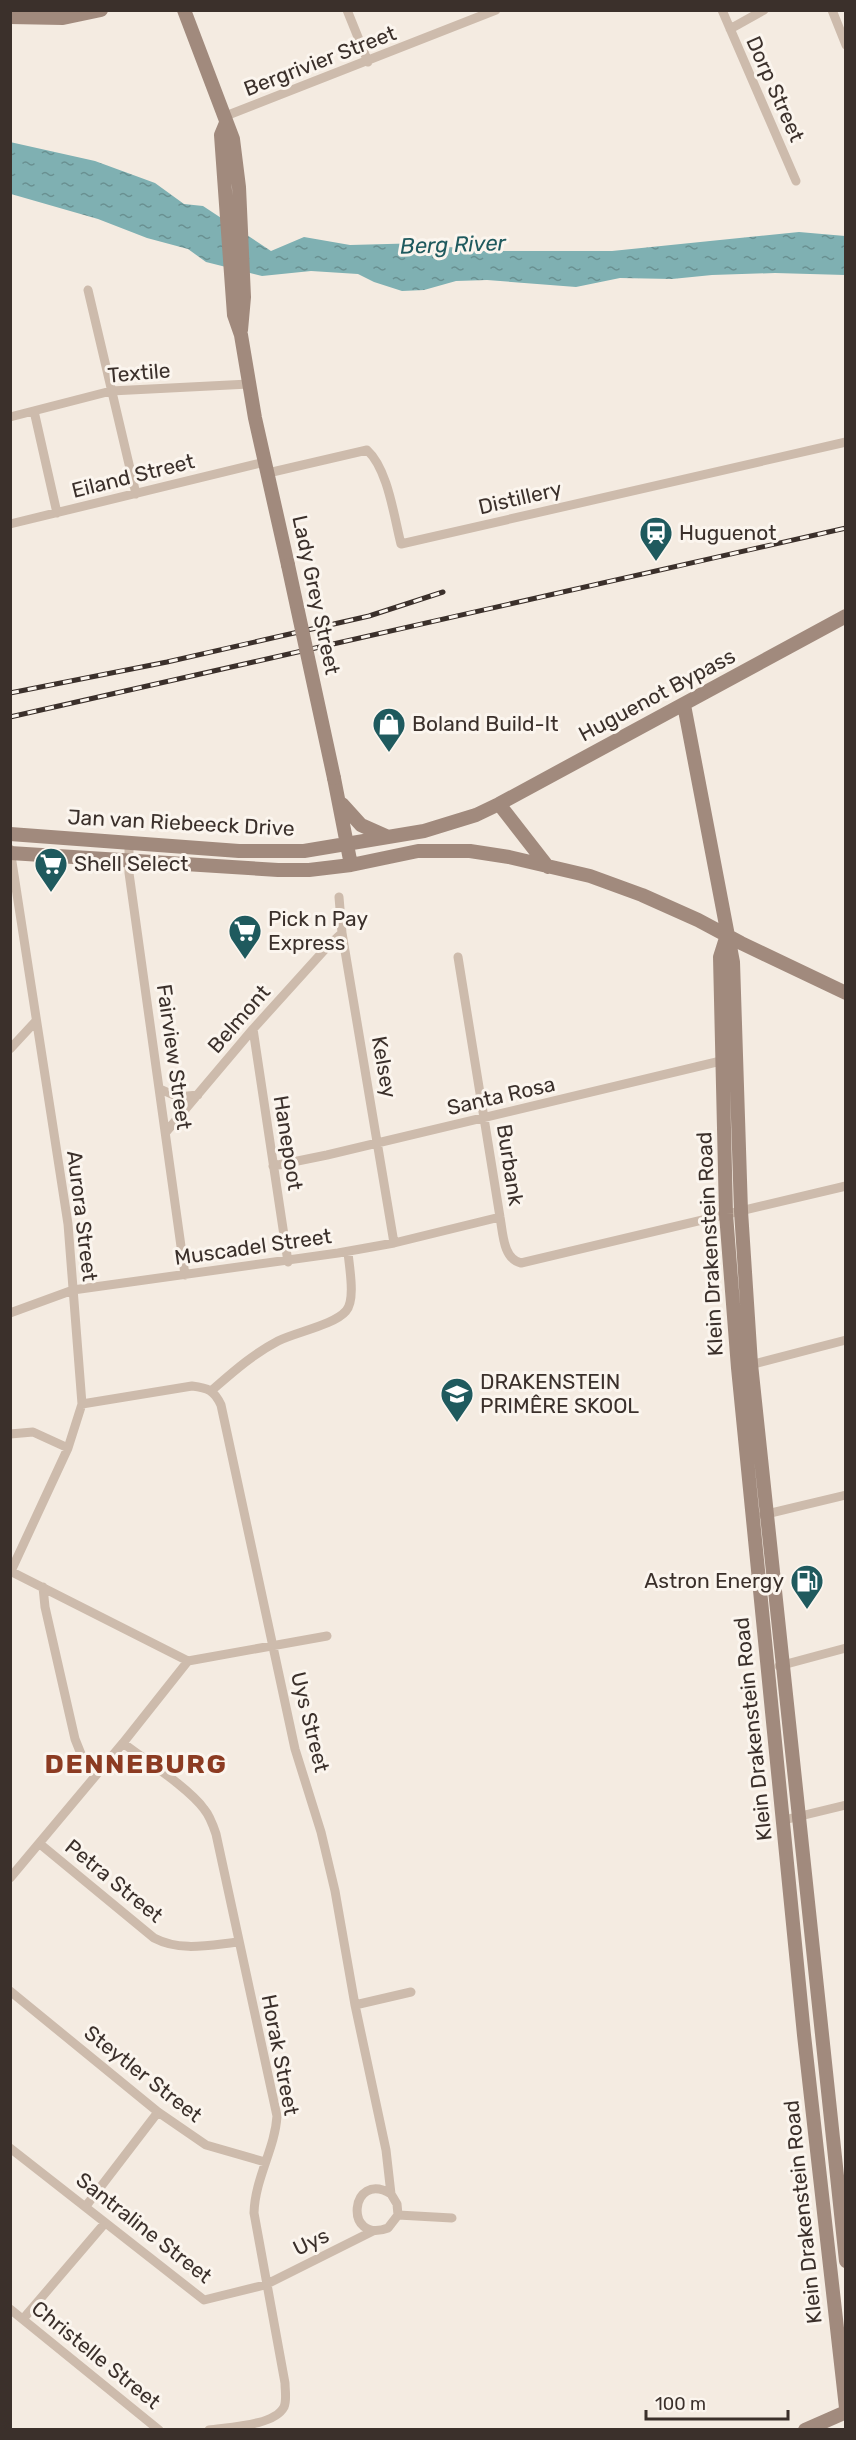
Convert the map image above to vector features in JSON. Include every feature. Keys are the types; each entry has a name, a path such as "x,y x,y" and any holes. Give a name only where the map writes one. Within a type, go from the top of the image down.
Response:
{"main road":[{"path":"10,17 63,18 101,10"},
{"name":"Lady Grey Street","path":"184,10 233,139 232,187 244,297 241,335 266,468 339,800 351,865"},
{"name":"Huguenot Bypass","path":"348,845 449,825 499,804 846,616"},
{"name":"Klein Drakenstein Road","path":"684,705 726,936 733,962 744,1366 752,1517 804,2035 846,2410"},
{"path":"339,800 361,825 389,838"},
{"path":"499,804 548,867"},
{"name":"Jan van Riebeeck Drive","path":"10,834 239,851 304,852 348,845"},
{"name":"Jan van Riebeeck Drive","path":"11,852 278,870 309,870 351,865 418,851 450,850 492,853 590,876 642,895 699,920 726,936 846,993"},
{"name":"Klein Drakenstein Road","path":"726,936 720,957 726,1214 744,1366 767,1514 842,2204 846,2261"},
{"path":"806,2429 846,2410"},
{"path":"806,2429 846,2420"}],"street":[{"path":"347,10 368,62"},
{"name":"Bergrivier Street","path":"225,120 496,10"},
{"path":"730,29 764,10"},
{"path":"832,10 846,45"},
{"path":"723,14 749,17"},
{"name":"Dorp Street","path":"723,14 796,181"},
{"path":"88,290 136,494"},
{"name":"Textile","path":"10,417 111,392 249,384"},
{"path":"34,411 57,513"},
{"name":"Distillery","path":"266,468 367,450 374,456 381,469 401,544 846,442"},
{"name":"Eiland Street","path":"10,524 136,494 266,468"},
{"name":"Fairview Street","path":"129,843 129,873 185,1275"},
{"name":"Aurora Street","path":"11,852 35,1022 68,1224 82,1404 68,1448 11,1571"},
{"name":"Kelsey","path":"339,897 342,933 394,1243"},
{"path":"10,930 21,928"},
{"name":"Belmont","path":"166,1132 253,1029 342,933"},
{"name":"Burbank","path":"458,957 500,1217 511,1259 521,1263 726,1214"},
{"path":"10,1049 35,1022"},
{"name":"Hanepoot","path":"253,1029 288,1262"},
{"name":"Santa Rosa","path":"273,1166 737,1058"},
{"path":"160,1089 178,1097 198,1095"},
{"path":"726,1214 846,1186"},
{"name":"Muscadel Street","path":"10,1312 73,1290 288,1262 394,1243 500,1217"},
{"path":"82,1404 192,1386 208,1388 212,1391 263,1350 297,1333 334,1319 346,1311 351,1291 348,1251"},
{"path":"744,1366 846,1340"},
{"name":"Uys Street","path":"212,1391 220,1405 295,1749 321,1832 335,1891 355,2005 386,2150 391,2194"},
{"path":"10,1434 33,1432 68,1448"},
{"path":"752,1517 846,1495"},
{"path":"11,1571 188,1661 327,1636"},
{"path":"43,1587 45,1607 75,1739 81,1754 95,1776"},
{"path":"768,1668 846,1648"},
{"path":"11,1876 40,1844 188,1661"},
{"name":"Horak Street","path":"123,1743 192,1796 211,1819 277,2115 276,2132 257,2185 254,2213 285,2384 285,2400 284,2407 277,2415 268,2421 248,2427"},
{"path":"784,1820 846,1805"},
{"name":"Petra Street","path":"40,1844 154,1938 168,1946 182,1948 238,1942"},
{"name":"Steytler Street","path":"10,1991 158,2112 207,2145 265,2162"},
{"path":"355,2005 411,1992"},
{"path":"86,2206 158,2112"},
{"name":"Santraline Street","path":"10,2148 204,2300 266,2285"},
{"path":"384,2190 391,2194 397,2204 398,2215 388,2228 372,2231 359,2221 357,2204 367,2191 384,2190"},
{"path":"823,2204 842,2204"},
{"path":"398,2215 452,2218"},
{"path":"23,2319 105,2223"},
{"name":"Uys","path":"266,2285 372,2231"},
{"name":"Christelle Street","path":"10,2308 159,2430"},
{"path":"209,2430 248,2427"}],"water":[{"path":"10,142 95,161 155,183 184,204 203,206 271,251 304,237 350,245 425,243 474,251 612,251 799,232 845,236 845,275 775,273 672,279 620,278 576,287 487,280 456,281 424,290 402,291 358,274 311,271 262,276 206,262 188,249 147,238 98,219 11,194"}],"railway":[{"path":"10,717 846,528"},
{"path":"10,693 167,662 369,616 443,592"}],"place":[{"name":"Huguenot","path":"656,562"},
{"name":"Boland Build-It","path":"389,753"},
{"name":"Shell Select","path":"51,893"},
{"name":"Pick n Pay Express","path":"245,960"},
{"name":"DRAKENSTEIN PRIMÊRE SKOOL","path":"457,1423"},
{"name":"Astron Energy","path":"807,1610"}],"district":[{"name":"DENNEBURG","path":"136,1764"}],"water label":[{"name":"Berg River","path":"453,244"}]}
